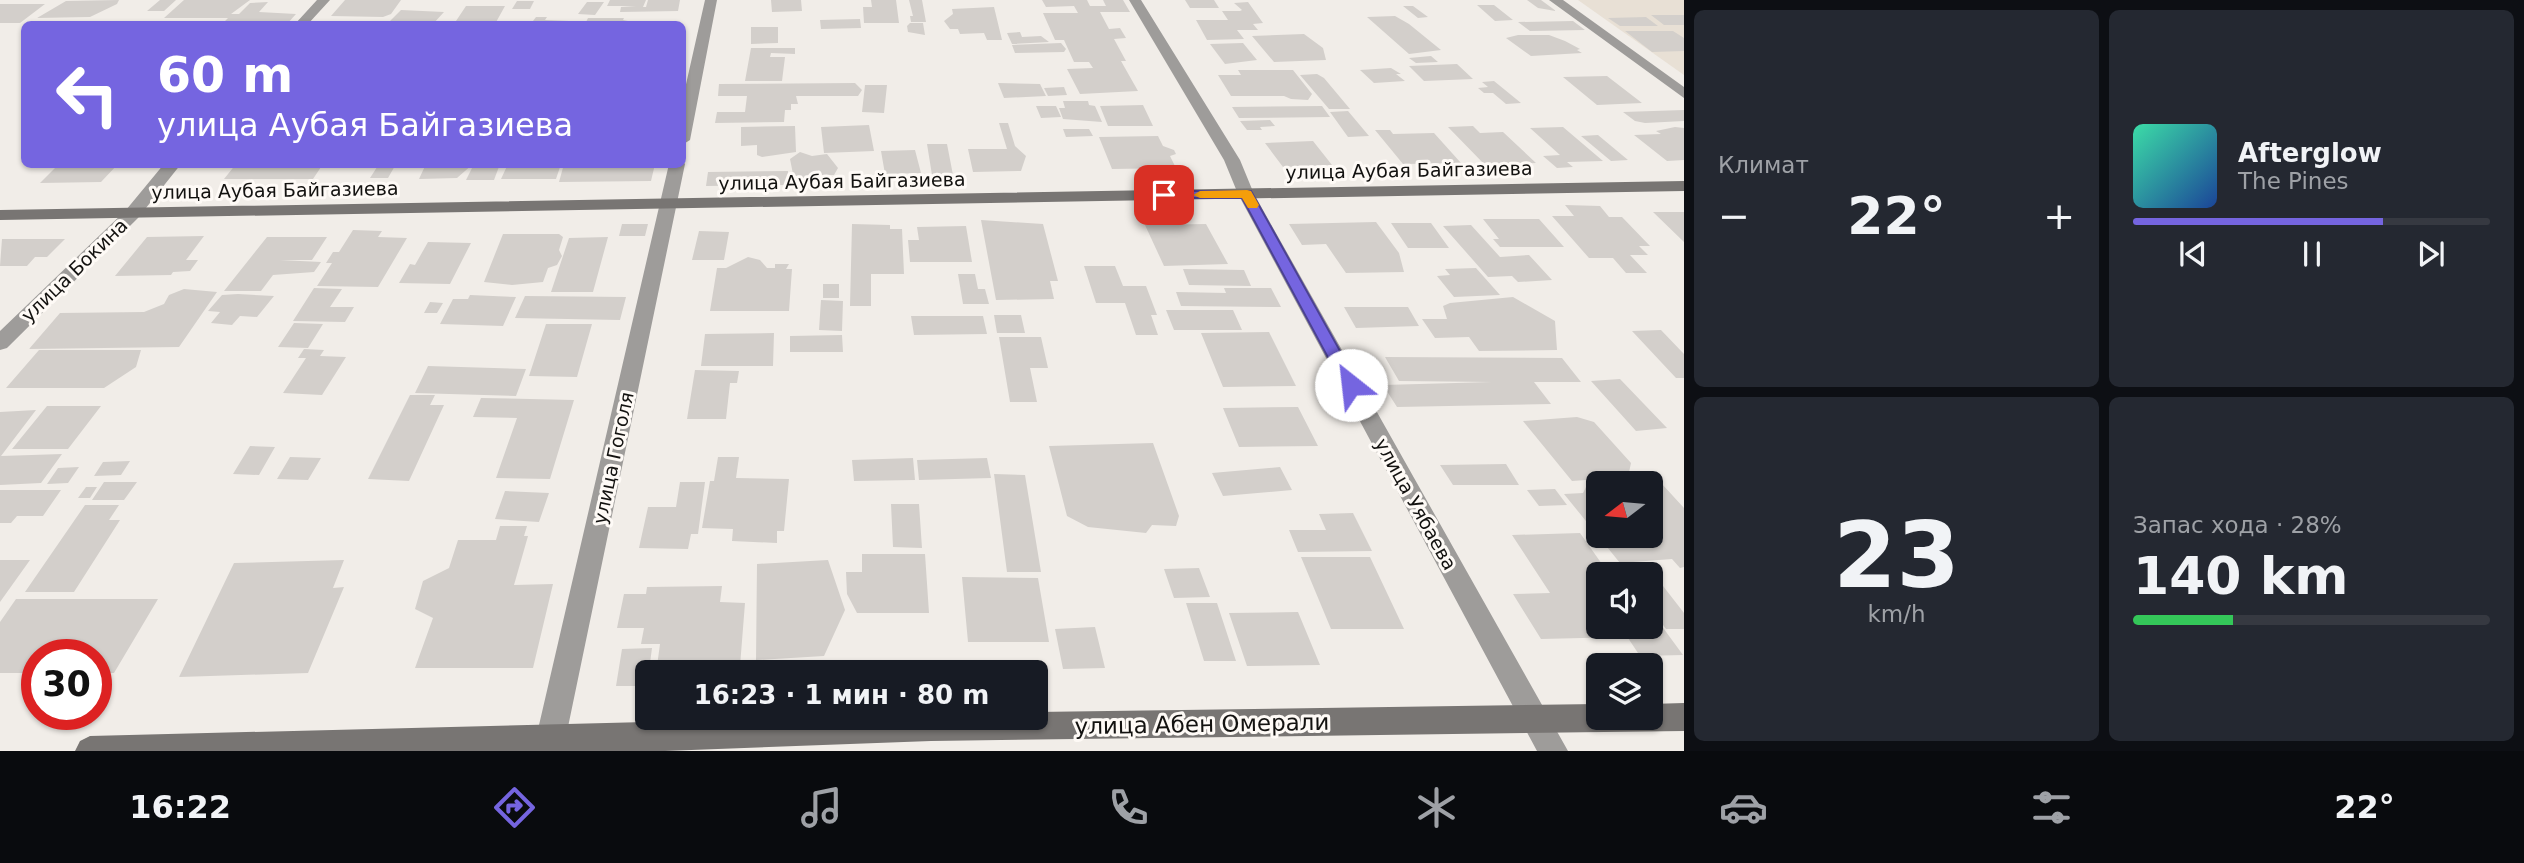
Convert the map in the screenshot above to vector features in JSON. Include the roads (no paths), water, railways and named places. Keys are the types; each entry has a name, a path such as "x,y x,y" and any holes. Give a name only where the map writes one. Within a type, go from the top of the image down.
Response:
{"main road":[{"name":"улица Аубая Байгазиева","path":"0,215 1684,186"},
{"name":"улица Абен Омерали","path":"90,751 550,746 931,727 1684,717"}],"street":[{"path":"305,21 324,0"},
{"path":"686,121 711,0"},
{"name":"улица Уябаева","path":"1135,0 1232,160 1247,194 1553,751"},
{"path":"1555,0 1684,94"},
{"name":"улица Бокина","path":"0,343 132,214 170,168"},
{"name":"улица Гоголя","path":"550,746 676,168"}]}
